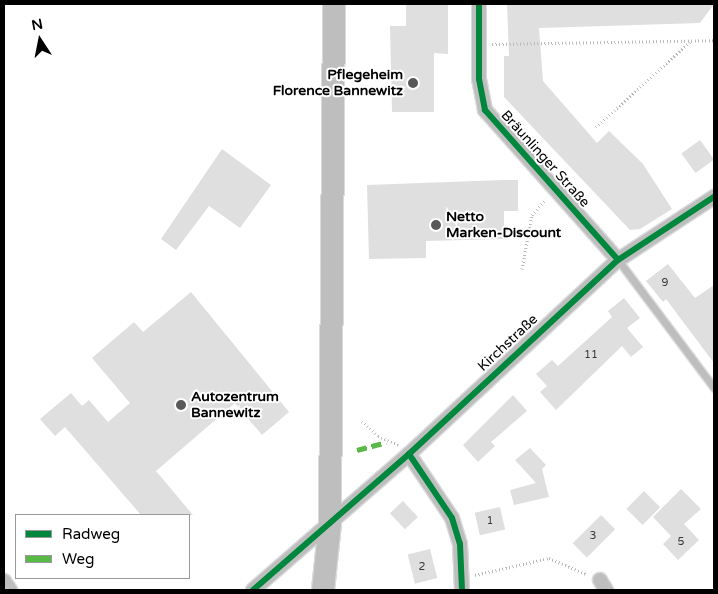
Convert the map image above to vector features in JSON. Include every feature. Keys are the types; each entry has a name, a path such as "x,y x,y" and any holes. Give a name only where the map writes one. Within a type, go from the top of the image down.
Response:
{"main road":[{"path":"323,590 330,523 334,4"}],"street":[{"name":"Bräunlinger Straße","path":"479,4 479,44 486,110 618,260"},
{"name":"Kirchstraße","path":"253,590 409,454 618,260 714,197"},
{"path":"409,454 452,518 463,584"},
{"path":"4,580 10,590"}],"lane":[{"path":"618,260 714,388"}],"path":[{"path":"596,127 692,40"},
{"path":"479,44 714,40"},
{"path":"522,269 532,215 554,188"},
{"path":"362,421 378,436 409,454"},
{"path":"463,584 549,558 603,585"}],"building":[{"name":"Pflegeheim Florence Bannewitz","path":"406,4 448,4 448,54 434,53 434,112 392,112 390,26 406,26"},
{"path":"507,4 714,4 700,23 539,28 543,81 597,143 609,131 643,164 672,209 640,229 630,230 504,97 504,56 509,56"},
{"path":"700,140 714,159 695,173 681,154"},
{"path":"222,149 271,185 240,228 209,206 176,250 161,239"},
{"name":"Netto Marken-Discount","path":"518,180 518,211 504,211 504,239 426,241 426,258 369,259 367,185"},
{"path":"668,264 695,298 714,285 714,363 666,299 663,302 646,281"},
{"name":"Autozentrum Bannewitz","path":"191,292 289,412 262,435 235,403 156,471 193,515 140,514 65,427 55,436 40,419 71,393 82,406 89,400 108,422 130,403 92,358 134,322 143,332"},
{"path":"624,298 640,318 627,328 643,347 631,357 622,346 556,410 540,392 547,386 536,374 552,360 558,366 612,317 608,311"},
{"path":"513,395 527,411 491,442 495,446 478,462 463,445"},
{"path":"530,448 546,465 542,469 549,497 514,505 510,490 536,483 515,460"},
{"path":"681,489 701,509 684,524 699,540 678,560 663,544 671,536 653,517"},
{"path":"644,491 660,507 643,525 626,509"},
{"path":"403,501 418,517 405,529 390,513"},
{"path":"500,507 505,529 480,535 475,513"},
{"path":"601,515 615,529 587,557 573,543"},
{"path":"430,549 437,578 415,584 408,555"}],"marked path":[{"path":"357,450 386,442"}],"cycle path":[{"path":"479,4 479,79 485,110 618,260"},
{"path":"253,590 409,454 618,260 714,197"},
{"path":"409,454 452,518 460,544 462,590"}],"place":[{"name":"Pflegeheim Florence Bannewitz","path":"413,83"},
{"name":"Netto Marken-Discount","path":"436,225"},
{"name":"Autozentrum Bannewitz","path":"181,405"}]}
